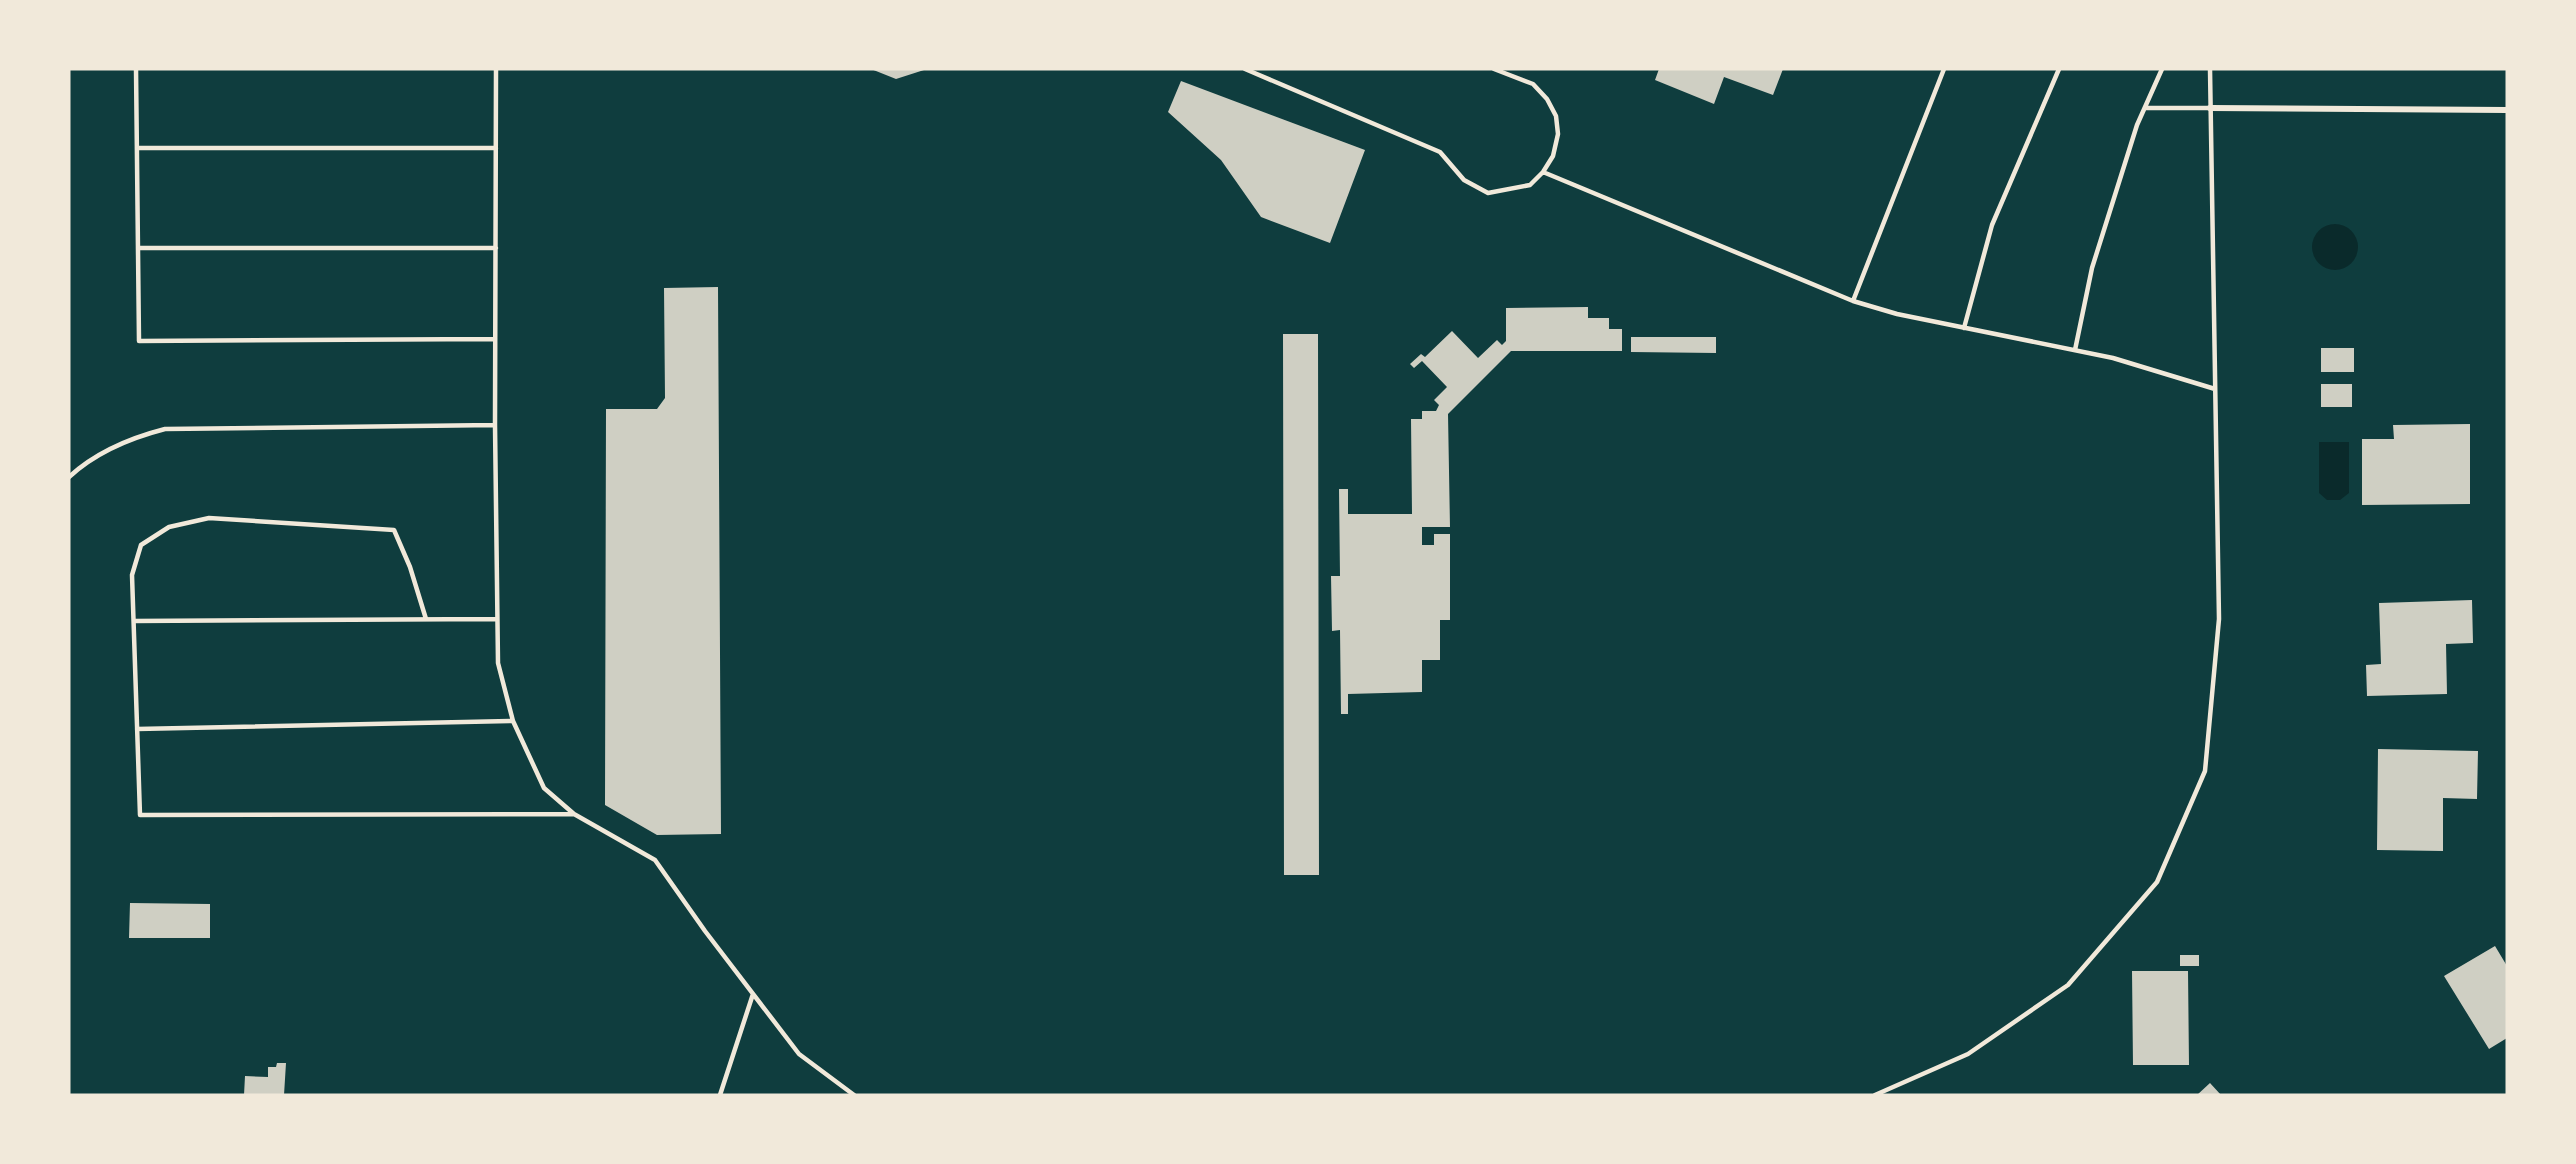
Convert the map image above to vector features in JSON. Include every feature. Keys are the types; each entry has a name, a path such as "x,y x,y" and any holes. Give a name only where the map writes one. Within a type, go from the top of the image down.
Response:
{"street":[{"path":"2210,108 2507,110"}],"lane":[{"path":"136,69 140,341 495,339"},
{"path":"496,69 495,425 498,663 513,721 544,788 574,814 655,860 799,1054 854,1095"},
{"path":"1245,69 1440,152 1464,180 1488,193 1530,185 1543,172 1553,156 1558,134 1556,116 1547,99 1533,84 1494,69"},
{"path":"1853,301 1944,69"},
{"path":"1964,328 1992,225 2059,69"},
{"path":"2075,350 2092,268 2137,125 2162,69"},
{"path":"1875,1095 1968,1054 2068,985 2157,882 2205,771 2219,619 2210,69"},
{"path":"2145,108 2210,108"},
{"path":"137,148 496,148"},
{"path":"1543,172 1853,301 1898,314 2113,358 2215,389"},
{"path":"138,248 496,248"},
{"path":"69,477 130,438 165,429 495,425"},
{"path":"426,619 410,567 394,530 209,518 169,526 141,545 132,574 140,815 574,814"},
{"path":"134,621 498,619"},
{"path":"137,729 513,721"},
{"path":"720,1095 753,994"}],"water":[{"path":"2340,224 2352,230 2357,238 2357,256 2352,264 2344,269 2330,270 2322,267 2315,260 2312,242 2315,234 2322,227"},
{"path":"2319,442 2349,442 2349,493 2340,500 2327,500 2319,493"}],"building":[{"path":"871,69 924,69 924,70 896,79"},
{"path":"1659,69 1783,69 1773,95 1724,77 1714,104 1655,80"},
{"path":"1181,81 1365,150 1330,243 1261,217 1221,160 1168,112"},
{"path":"718,287 721,834 657,835 605,805 606,409 657,409 665,398 664,288"},
{"path":"1588,307 1588,318 1609,318 1609,329 1622,329 1622,351 1511,351 1448,414 1450,527 1422,527 1422,545 1434,545 1434,534 1450,534 1450,620 1440,620 1440,660 1422,660 1422,692 1348,694 1348,714 1341,714 1340,630 1332,631 1331,576 1340,576 1339,489 1348,489 1348,514 1412,514 1411,419 1422,419 1422,411 1436,411 1439,405 1434,400 1447,387 1422,361 1414,368 1410,364 1421,354 1425,357 1452,331 1478,358 1497,340 1502,345 1506,341 1506,308"},
{"path":"1283,334 1318,334 1319,875 1284,875"},
{"path":"1631,337 1716,337 1716,353 1631,352"},
{"path":"2321,348 2354,348 2354,372 2321,372"},
{"path":"2321,384 2352,384 2352,407 2321,407"},
{"path":"2470,424 2470,504 2362,505 2362,439 2394,439 2393,425"},
{"path":"2472,600 2473,643 2446,644 2447,694 2367,696 2366,665 2381,664 2379,603"},
{"path":"2378,749 2478,751 2477,799 2443,798 2443,851 2377,850"},
{"path":"130,903 210,904 210,938 129,938"},
{"path":"2495,946 2507,966 2507,1038 2489,1049 2444,976"},
{"path":"2180,955 2199,955 2199,966 2180,966"},
{"path":"2132,971 2188,971 2189,1065 2133,1065"},
{"path":"277,1063 286,1063 284,1095 244,1095 245,1076 268,1077 268,1067 276,1067"},
{"path":"2210,1083 2221,1095 2197,1095"}]}
